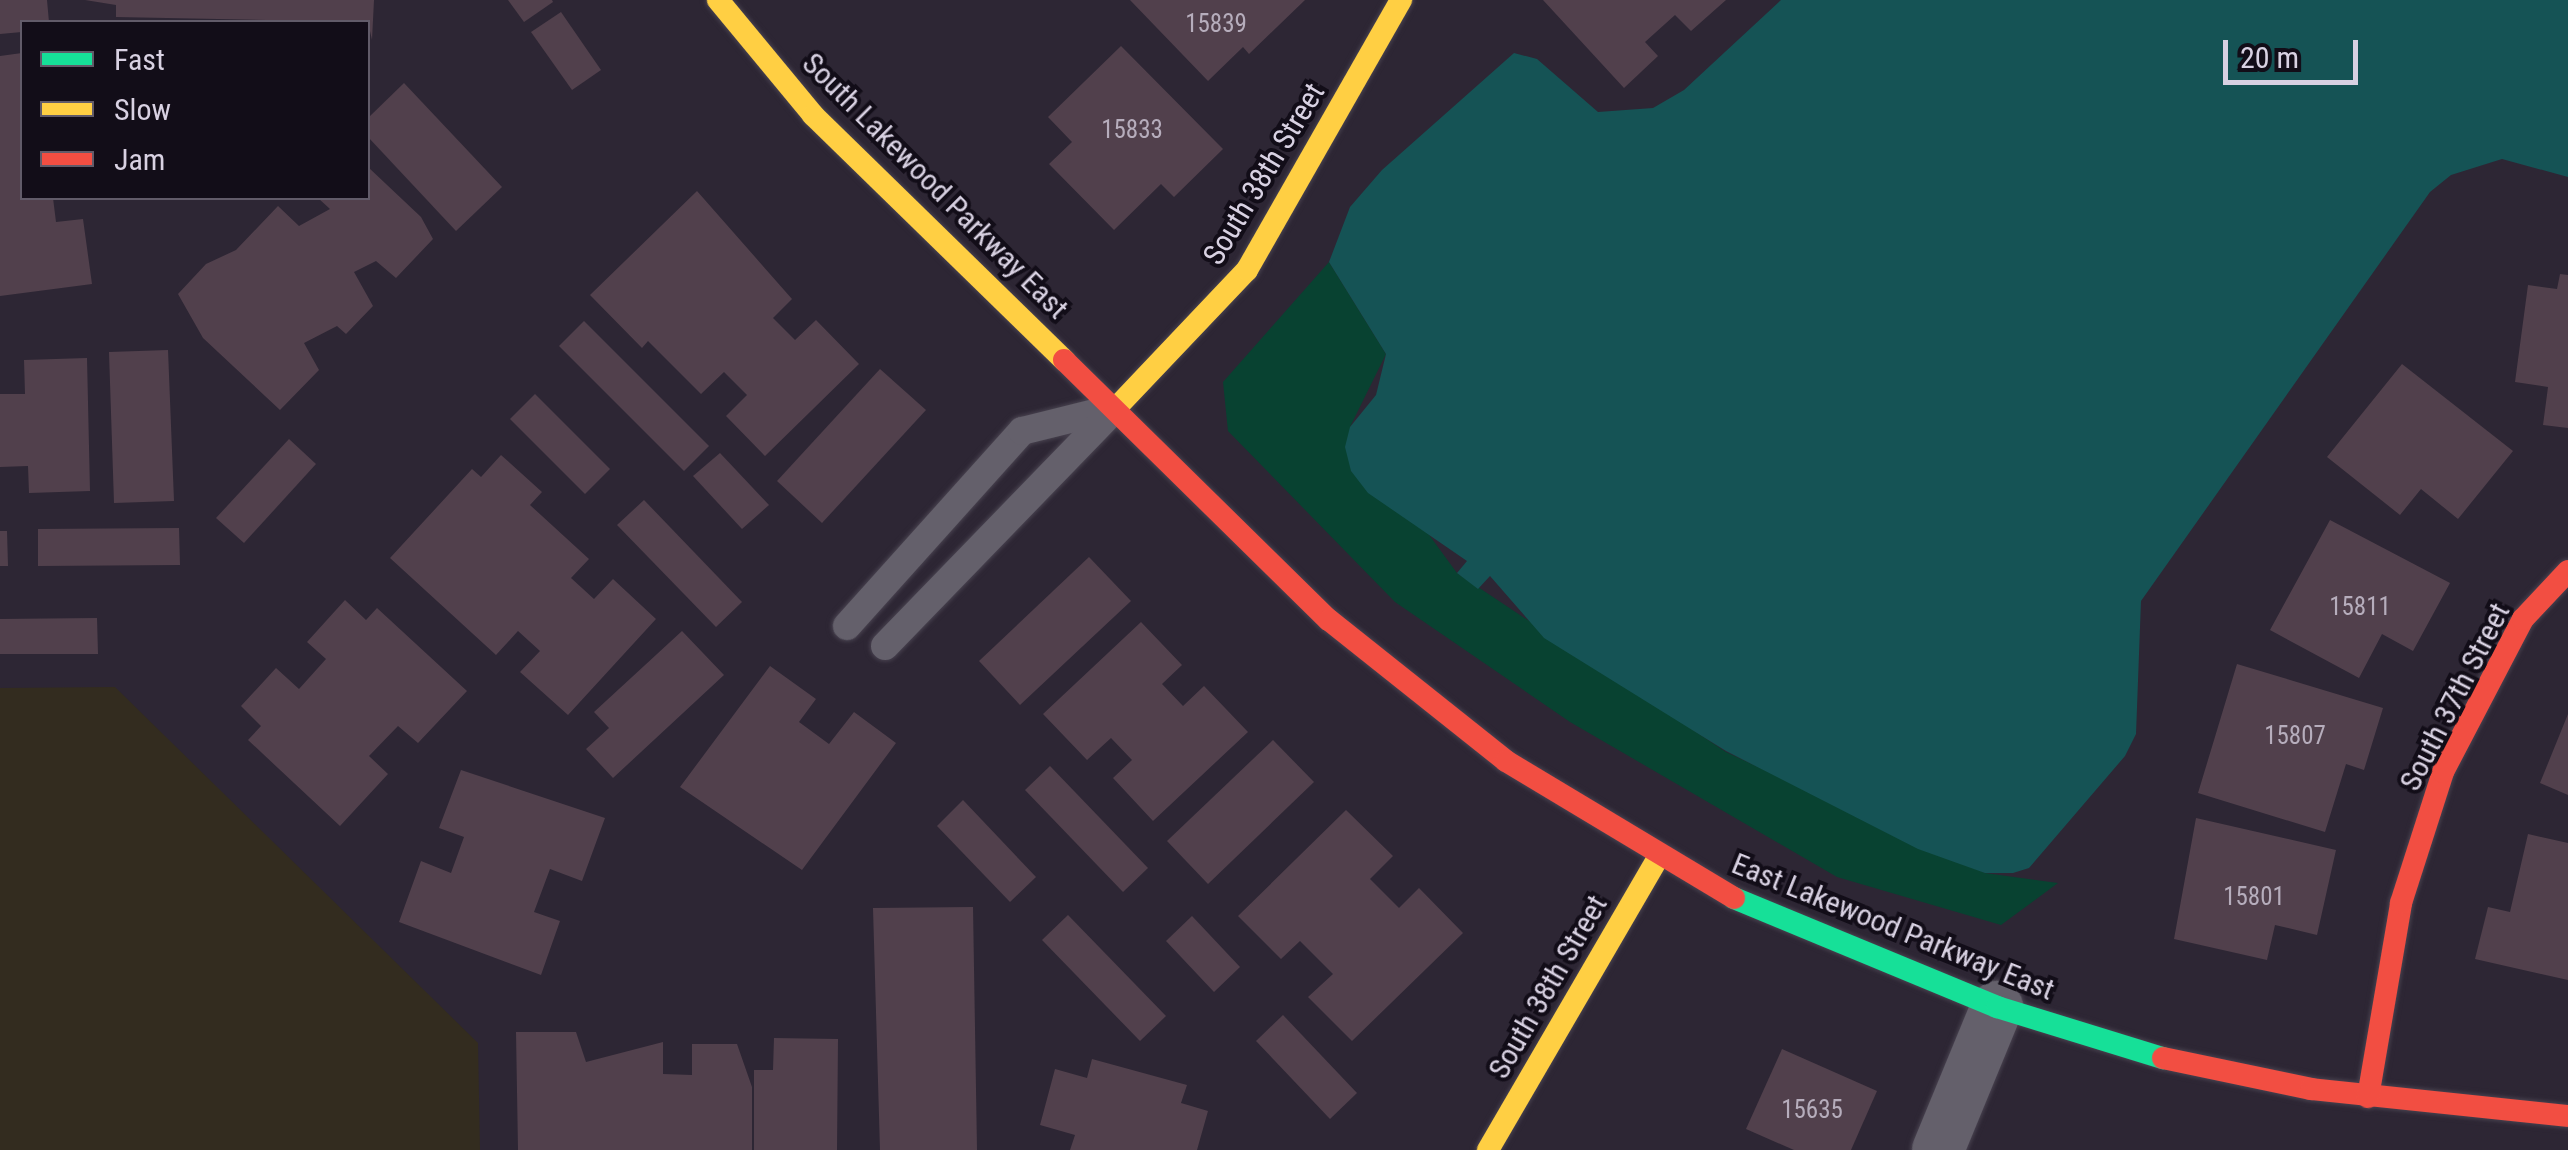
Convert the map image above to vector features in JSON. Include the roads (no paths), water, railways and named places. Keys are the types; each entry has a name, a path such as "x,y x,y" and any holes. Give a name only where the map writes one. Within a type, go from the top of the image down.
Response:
{"street":[{"name":"South Lakewood Parkway East","path":"718,0 812,115 1116,408"},
{"name":"South 38th Street","path":"1116,408 1246,270 1401,0"},
{"name":"East Lakewood Parkway East","path":"1116,408 1329,620 1506,760 1736,899 1997,1007 2139,1053 2368,1097 2568,1116"},
{"name":"South 37th Street","path":"2368,1097 2401,903 2444,772 2522,619 2568,571"},
{"name":"South 38th Street","path":"1488,1150 1660,854"},
{"path":"1938,1150 1997,1007"}],"lane":[{"path":"847,626 1022,431 1116,408"},
{"path":"885,646 1116,408"},
{"path":"943,520 976,554"}]}
